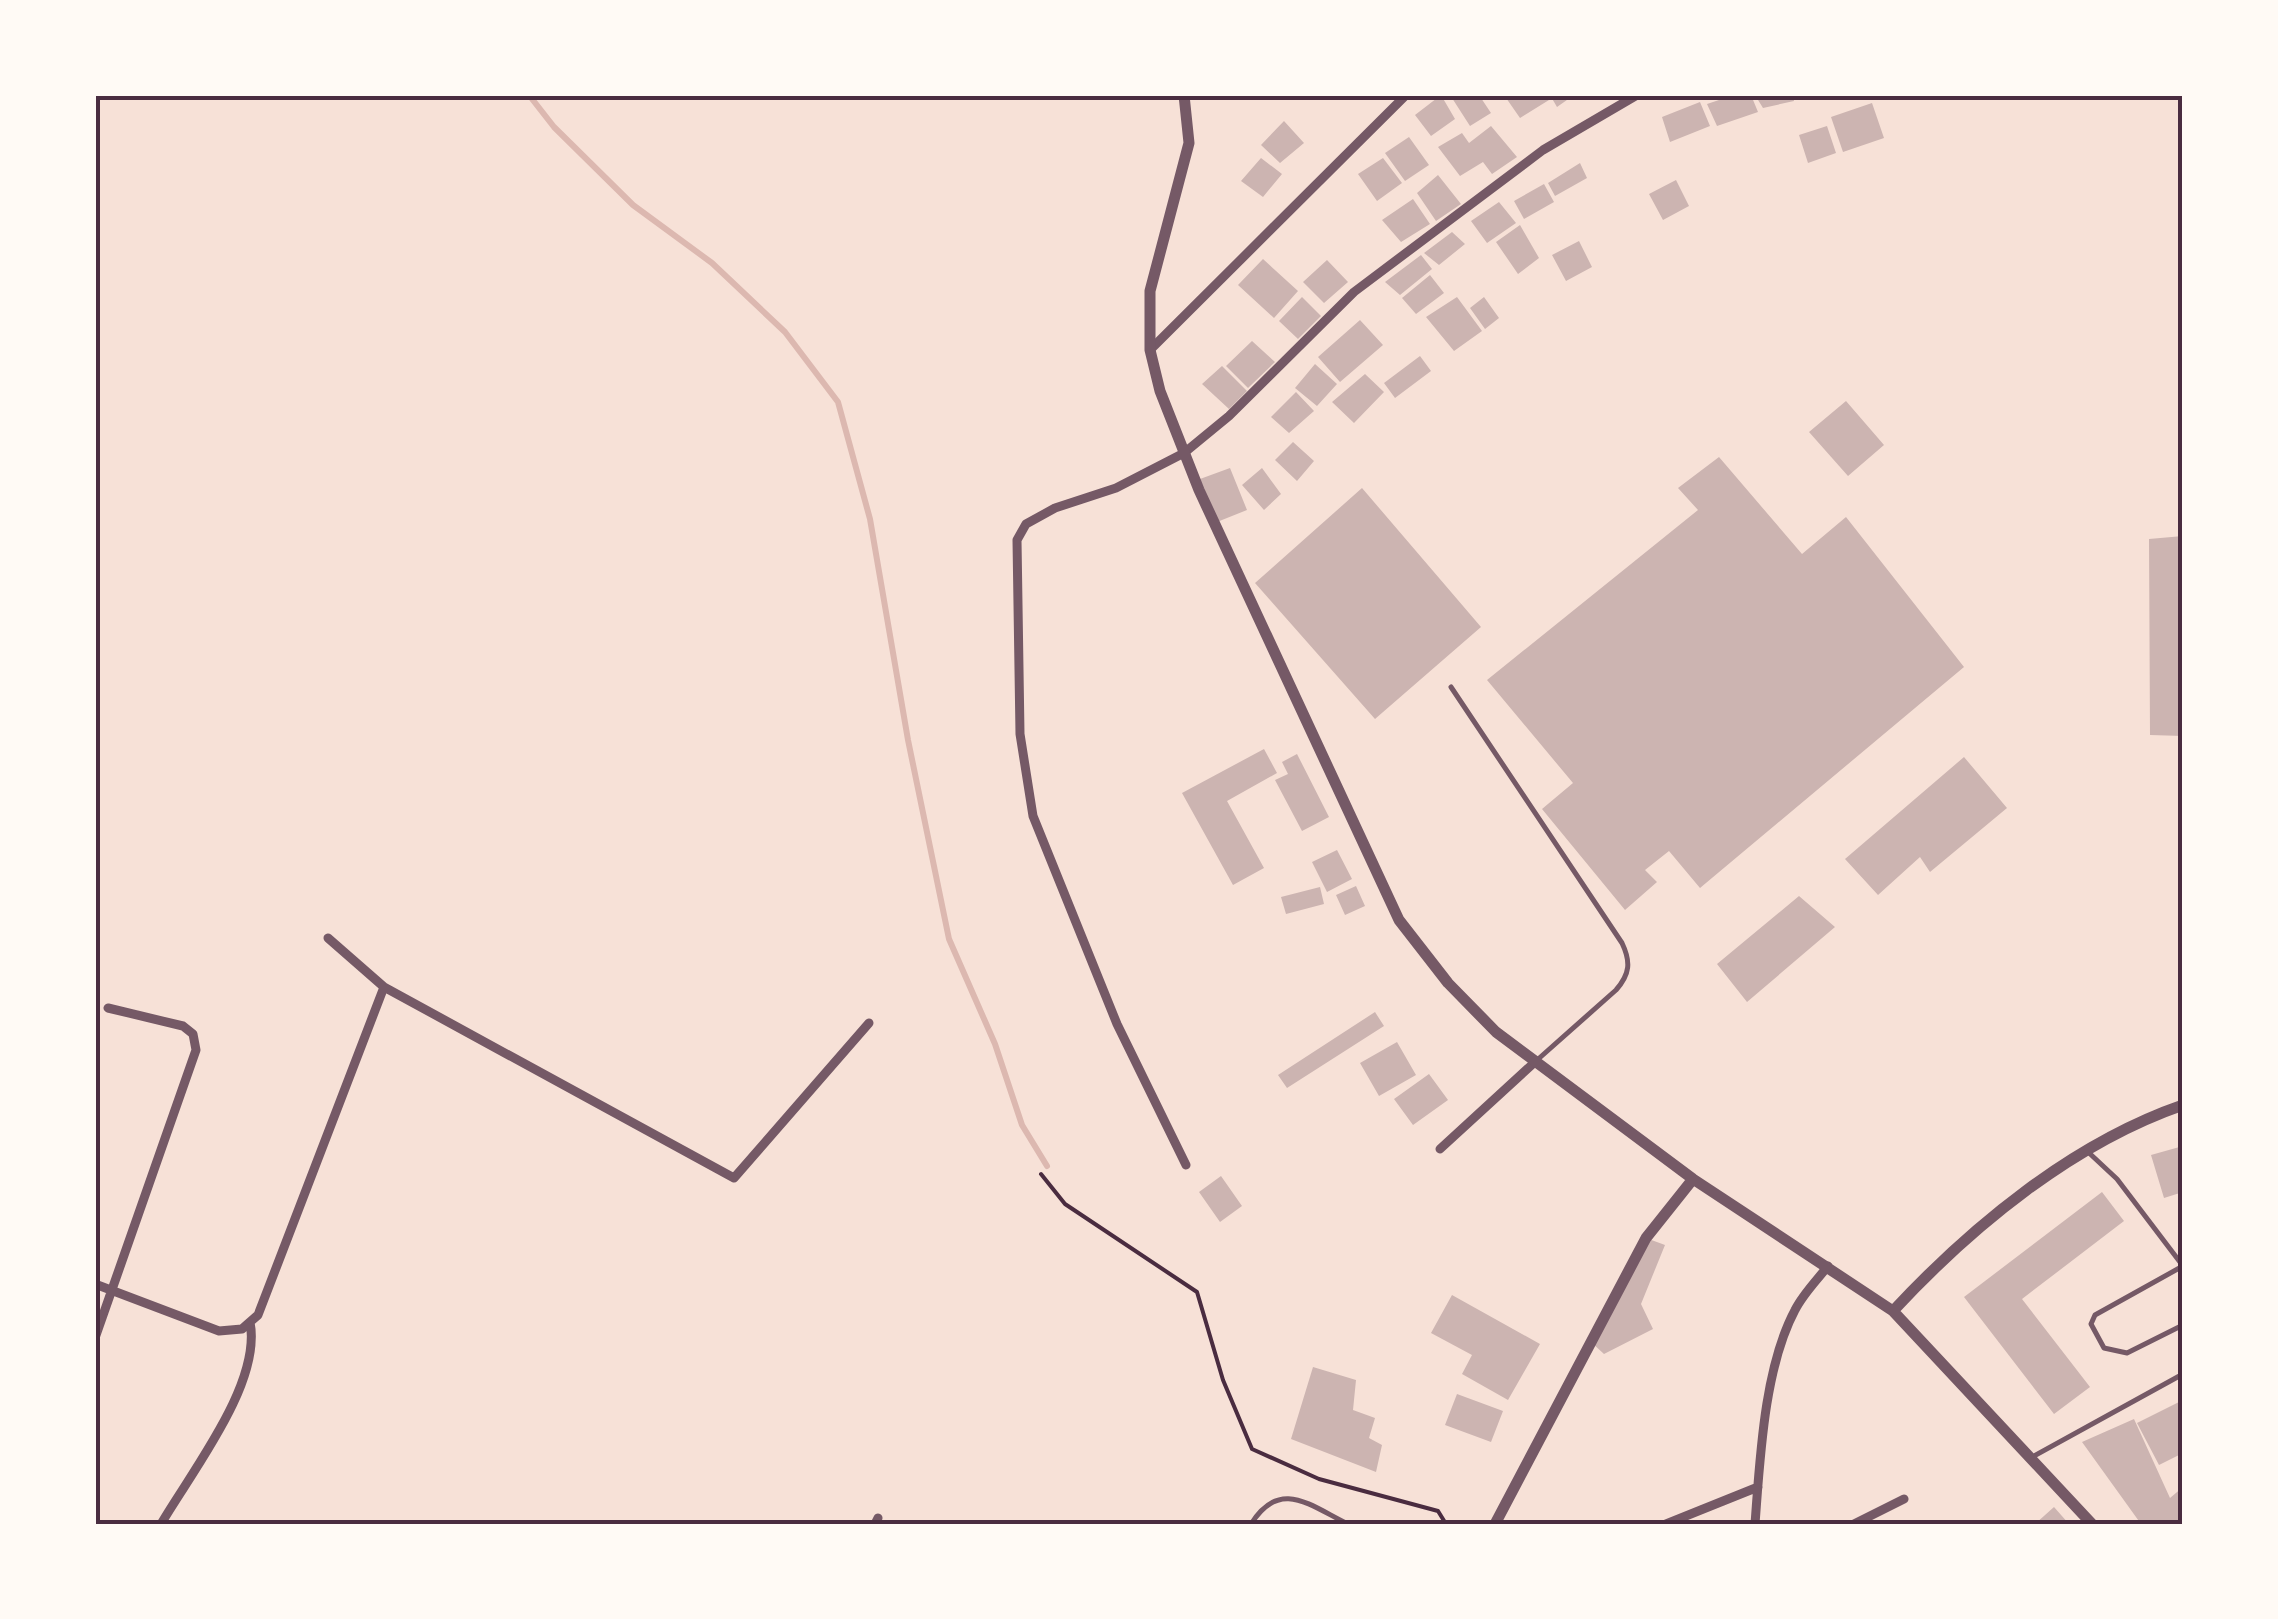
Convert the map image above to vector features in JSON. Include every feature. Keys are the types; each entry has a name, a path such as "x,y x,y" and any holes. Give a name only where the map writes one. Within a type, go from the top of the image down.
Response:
{"street":[{"path":"1184,95 1189,143 1150,290 1150,350 1160,391 1184,453 1400,920 1484,1020 1693,1180 1893,1310 2092,1524"},
{"path":"1150,350 1406,95"},
{"path":"1186,1165 1117,1024 1034,816 1020,734 1017,540 1026,524 1055,508 1116,488 1184,453 1229,416 1354,292 1543,150 1637,95"},
{"path":"328,938 384,988 734,1178 869,1023"},
{"path":"95,1284 219,1331 242,1329 258,1314 384,988"},
{"path":"95,1338 196,1050 192,1034 182,1026 108,1008"},
{"path":"1440,1149 1536,1061"},
{"path":"1893,1310 2001,1212 2088,1152 2183,1105"},
{"path":"1495,1524 1646,1238 1693,1180"},
{"path":"1756,1524 1762,1438 1784,1336 1796,1307 1828,1266"},
{"path":"161,1524 244,1381 254,1343 250,1322"},
{"path":"1666,1524 1758,1488"},
{"path":"1854,1524 1904,1500"}],"lane":[{"path":"1451,687 1622,942 1628,960 1626,978 1616,990 1536,1061"},
{"path":"2088,1152 2117,1179 2183,1266 2095,1316 2091,1324 2104,1348 2127,1353 2183,1326"},
{"path":"2031,1457 2183,1374"},
{"path":"1251,1524 1268,1501 1281,1497 1348,1524"}],"path":[{"path":"1040,1174 1065,1204 1197,1292 1223,1380 1252,1448 1320,1479 1438,1510 1446,1524"}],"building":[{"path":"1441,95 1455,119 1431,136 1415,115"},
{"path":"1479,95 1491,113 1470,126 1452,98"},
{"path":"1504,95 1545,95 1549,100 1520,118"},
{"path":"1550,95 1574,95 1557,107"},
{"path":"1734,95 1751,95 1758,112 1717,126 1707,104"},
{"path":"1755,95 1793,95 1794,101 1763,108"},
{"path":"1700,102 1710,126 1670,142 1662,117"},
{"path":"1872,103 1884,138 1843,152 1831,117"},
{"path":"1284,121 1304,143 1280,163 1261,145"},
{"path":"1491,126 1517,157 1492,174 1483,162 1460,176 1438,147 1462,133 1469,143"},
{"path":"1827,126 1836,153 1808,163 1799,135"},
{"path":"1409,137 1429,165 1405,181 1385,153"},
{"path":"1261,158 1282,174 1263,197 1241,181"},
{"path":"1383,158 1402,183 1377,201 1358,174"},
{"path":"1580,163 1587,178 1555,196 1548,183"},
{"path":"1438,175 1461,204 1436,221 1417,193"},
{"path":"1676,180 1689,206 1663,220 1649,194"},
{"path":"1544,184 1554,202 1524,219 1514,201"},
{"path":"1413,199 1430,224 1401,242 1382,220"},
{"path":"1499,202 1516,223 1487,243 1471,221"},
{"path":"1520,225 1539,258 1518,274 1496,242"},
{"path":"1452,232 1465,244 1439,265 1424,253"},
{"path":"1579,241 1592,267 1566,281 1552,255"},
{"path":"1421,255 1432,269 1400,295 1385,282"},
{"path":"1263,259 1298,291 1274,318 1238,285"},
{"path":"1327,260 1348,282 1324,303 1303,282"},
{"path":"1430,275 1444,293 1416,314 1402,298"},
{"path":"1302,297 1321,316 1298,339 1279,321"},
{"path":"1457,297 1482,331 1454,351 1426,317"},
{"path":"1484,297 1499,318 1485,329 1470,308"},
{"path":"1360,320 1383,345 1340,382 1318,357"},
{"path":"1252,341 1275,362 1248,388 1226,366"},
{"path":"1420,356 1431,371 1395,398 1384,383"},
{"path":"1315,364 1337,384 1317,406 1295,388"},
{"path":"1222,366 1247,391 1229,409 1202,384"},
{"path":"1365,374 1384,392 1354,423 1332,402"},
{"path":"1296,392 1314,411 1289,433 1271,417"},
{"path":"1846,401 1884,445 1848,476 1809,432"},
{"path":"1293,442 1314,461 1297,481 1275,460"},
{"path":"1719,457 1802,554 1846,517 1964,667 1700,888 1669,851 1645,870 1657,882 1625,910 1542,809 1573,783 1487,680 1698,510 1678,488"},
{"path":"1230,468 1247,510 1217,522 1200,479"},
{"path":"1262,468 1281,494 1264,510 1242,485"},
{"path":"1362,488 1481,627 1375,719 1255,583"},
{"path":"2183,536 2183,736 2150,735 2149,539"},
{"path":"1264,749 1277,773 1227,801 1264,868 1233,885 1182,793"},
{"path":"1297,754 1329,817 1302,831 1275,780 1288,774 1282,762"},
{"path":"1964,757 2007,808 1930,872 1920,857 1878,895 1845,859"},
{"path":"1337,850 1352,879 1327,892 1312,862"},
{"path":"1356,886 1365,906 1345,915 1336,895"},
{"path":"1320,887 1324,904 1286,914 1281,897"},
{"path":"1799,896 1835,927 1747,1002 1717,964"},
{"path":"1375,1012 1384,1026 1287,1088 1278,1075"},
{"path":"1397,1042 1416,1075 1379,1096 1360,1063"},
{"path":"1429,1074 1448,1100 1413,1125 1394,1099"},
{"path":"2183,1146 2183,1192 2164,1198 2151,1155"},
{"path":"1221,1176 1242,1206 1220,1222 1199,1192"},
{"path":"2102,1192 2124,1221 2022,1299 2090,1387 2054,1414 1964,1297"},
{"path":"1646,1238 1665,1245 1641,1304 1653,1329 1604,1354 1591,1342"},
{"path":"1452,1295 1540,1344 1508,1400 1462,1374 1472,1355 1431,1333"},
{"path":"1313,1367 1356,1380 1353,1410 1375,1418 1369,1438 1382,1445 1376,1472 1291,1439"},
{"path":"1457,1394 1503,1411 1491,1442 1445,1425"},
{"path":"2183,1400 2183,1453 2159,1465 2137,1423"},
{"path":"2134,1419 2170,1498 2183,1487 2183,1524 2141,1524 2082,1442"},
{"path":"2054,1507 2069,1524 2035,1524"}],"waterway":[{"path":"529,95 554,127 633,205 712,263 785,332 838,402 870,519 908,740 949,939 995,1044 1022,1125 1047,1166"}]}
